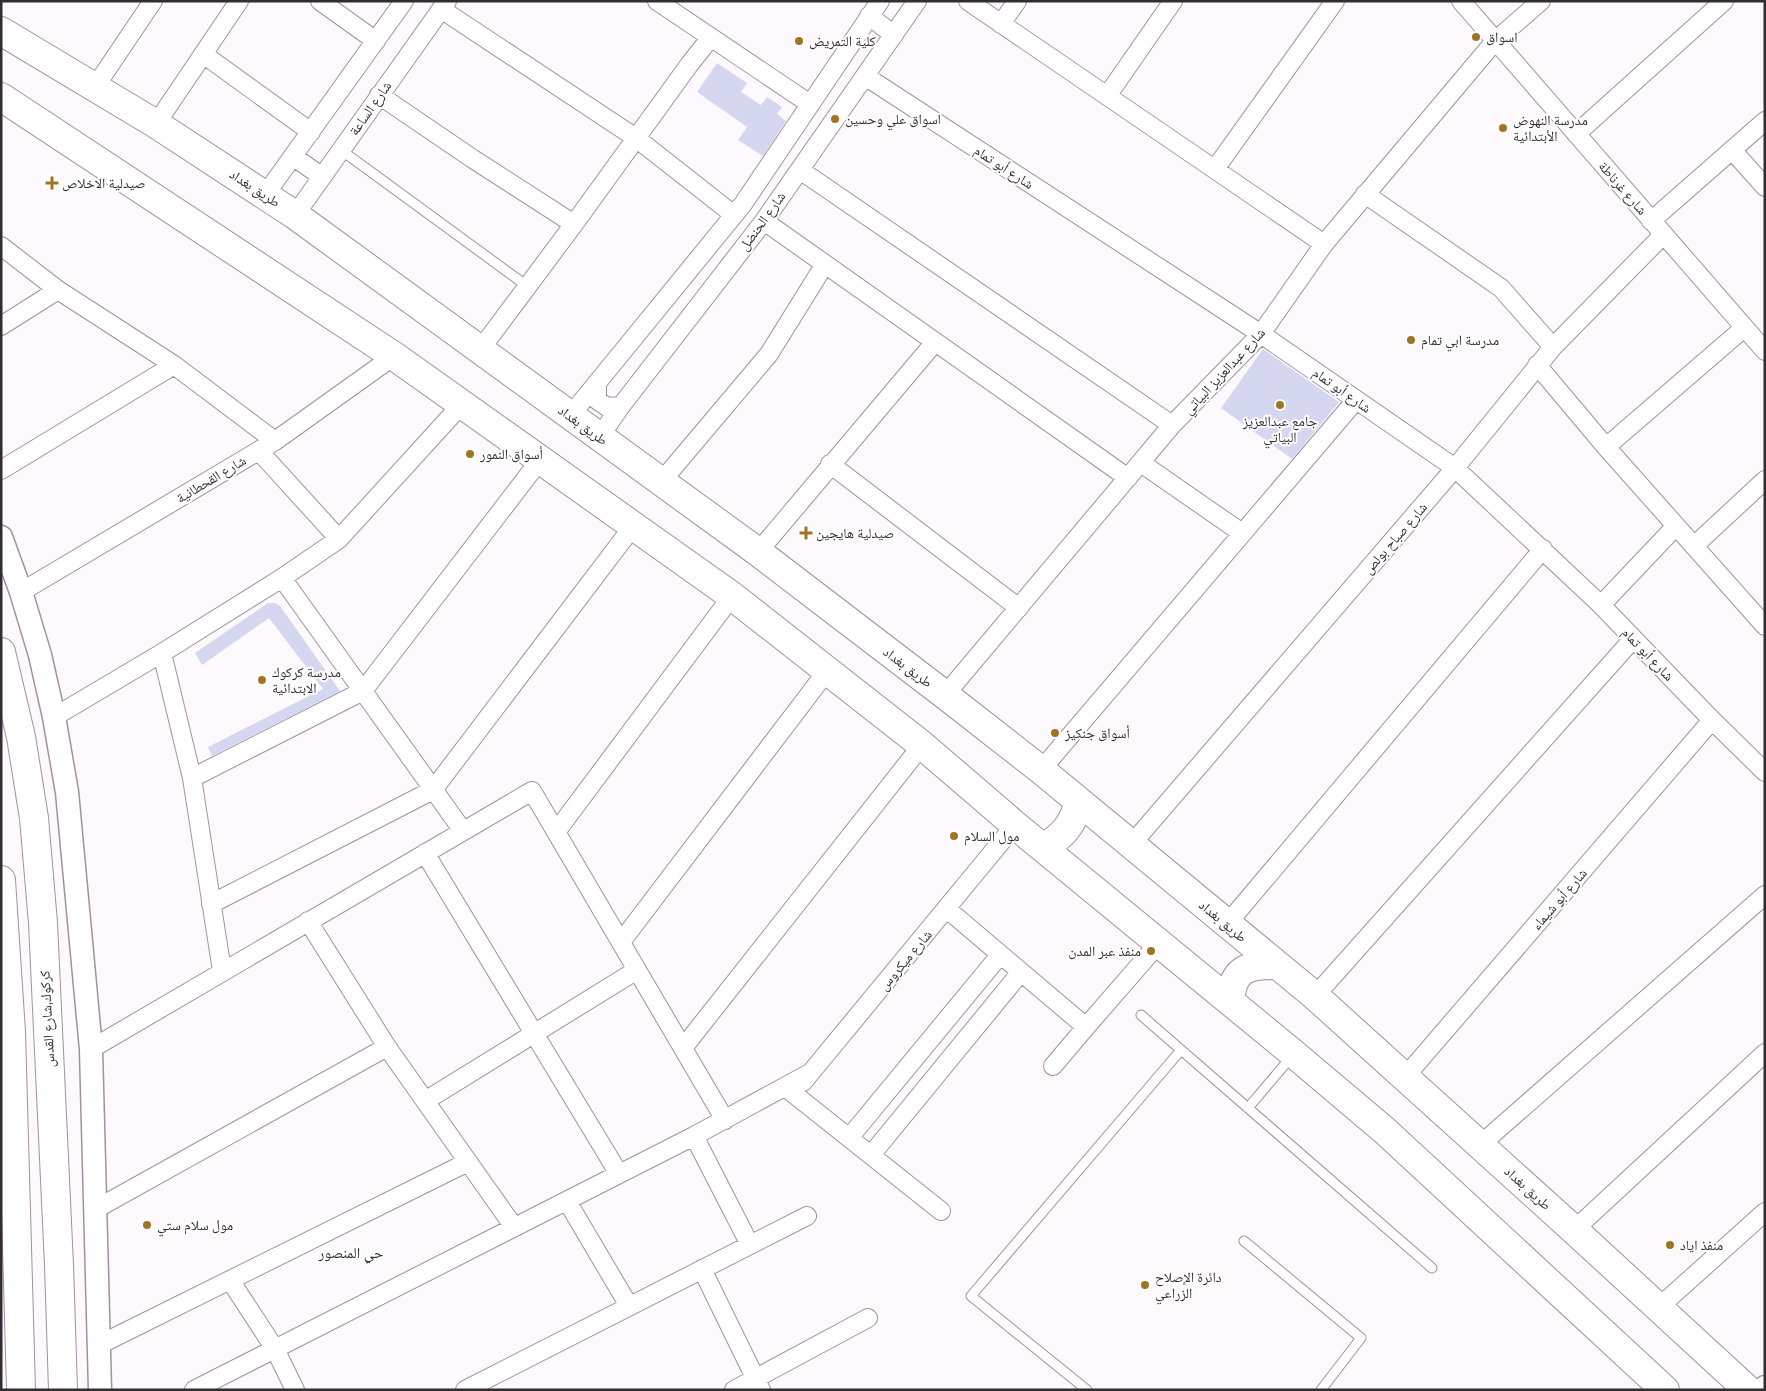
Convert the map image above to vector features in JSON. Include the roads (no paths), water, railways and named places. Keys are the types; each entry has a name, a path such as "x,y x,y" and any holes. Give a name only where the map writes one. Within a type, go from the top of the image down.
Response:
{"main road":[{"name":"طريق بغداد","path":"1,32 156,124 295,215 758,552 945,695 1040,770 1315,996 1748,1390"},
{"path":"1,97 394,356 732,596 922,746 1384,1130 1666,1390"},
{"name":"كركوك,شارع القدس","path":"1,652 21,737 34,818 43,923 63,1390"},
{"path":"1043,847 1053,842 1067,829 1076,814 1079,802"},
{"path":"1,880 5,994 11,1032 8,1115 10,1277 20,1390"},
{"path":"1230,1001 1231,986 1246,968 1259,965 1276,965"},
{"path":"11,1032 48,1028"}],"street":[{"path":"95,87 152,1"},
{"path":"156,124 239,1"},
{"path":"320,1 376,41"},
{"path":"265,195 404,1"},
{"path":"658,1 810,104"},
{"name":"شارع الحنضل","path":"570,416 734,215 880,1"},
{"name":"شارع الحنضل","path":"600,436 764,221 917,1"},
{"path":"968,1 1324,244"},
{"path":"1001,24 1017,1"},
{"path":"1107,96 1173,1"},
{"path":"1215,169 1335,1"},
{"name":"شارع غرناطة","path":"1460,1 1765,351"},
{"name":"شارع عبدالعزيز البياتي","path":"945,695 1172,425 1261,334 1324,244 1495,41 1541,1"},
{"path":"1576,134 1724,1"},
{"path":"444,5 636,138 734,215"},
{"name":"شارع الساعة","path":"295,215 444,5"},
{"path":"869,16 894,35"},
{"path":"480,350 711,37"},
{"path":"203,54 311,132"},
{"name":"شارع أبو تمام","path":"865,76 1261,334 1455,468 1601,605 1765,772"},
{"path":"379,95 473,159 574,224"},
{"path":"1652,221 1765,121"},
{"path":"1732,150 1765,187"},
{"path":"294,156 322,176"},
{"path":"800,170 1172,425"},
{"path":"1365,194 1501,288 1553,347"},
{"path":"764,221 1128,478"},
{"name":"شارع صباح بولص","path":"1131,845 1455,468 1537,365 1663,235"},
{"path":"1,246 58,290 174,365 275,441"},
{"path":"661,482 769,354 826,264"},
{"path":"1,326 58,290"},
{"path":"1606,447 1744,328"},
{"path":"758,552 830,464 935,342"},
{"name":"شارع القحطانية","path":"22,592 275,441 394,356"},
{"path":"1,470 174,365"},
{"path":"1537,365 1606,447 1765,626"},
{"path":"597,384 598,400 607,407 621,406"},
{"path":"1040,770 1356,400"},
{"path":"54,717 162,653 282,578 339,538 462,404"},
{"path":"259,451 339,538"},
{"path":"192,778 363,691 540,460"},
{"path":"1141,463 1242,533"},
{"path":"830,464 1019,608"},
{"path":"1694,546 1765,480"},
{"path":"211,904 433,790 634,525"},
{"path":"1601,605 1676,526"},
{"path":"1,537 22,592 40,656 54,717 67,792 91,1049 100,1390"},
{"path":"1226,924 1542,549"},
{"path":"282,578 463,831"},
{"path":"556,832 732,596"},
{"path":"1315,996 1633,639"},
{"path":"162,653 192,778 222,971"},
{"path":"621,942 827,671"},
{"name":"شارع أبو شيماء","path":"1405,1077 1712,720"},
{"path":"683,1048 922,746"},
{"path":"91,1049 532,791 725,1120"},
{"name":"شارع ميكروس","path":"789,1091 810,1073 1016,825"},
{"path":"425,853 619,1174"},
{"path":"1480,1145 1765,895"},
{"path":"947,909 1086,1027"},
{"path":"308,921 387,1047 514,1227"},
{"path":"1053,1066 1159,943"},
{"path":"849,1138 1000,955"},
{"path":"425,1101 637,970"},
{"path":"871,1155 1021,972"},
{"path":"96,1209 387,1047"},
{"path":"1574,1230 1765,1053"},
{"path":"194,1390 725,1120 789,1091 941,1211"},
{"path":"694,1136 750,1245"},
{"path":"99,1345 468,1162"},
{"path":"567,1200 629,1306"},
{"path":"1658,1308 1765,1212"},
{"path":"465,1390 806,1216"},
{"path":"702,1269 759,1384"},
{"path":"230,1280 275,1349 296,1390"},
{"path":"734,1390 759,1384 868,1318"},
{"path":"1761,1390 1765,1387"}],"lane":[{"path":"341,150 527,286"},
{"path":"1141,1015 1432,1268"},
{"path":"1087,1390 971,1296 1181,1050"},
{"path":"1248,1108 1294,1054"},
{"path":"1244,1241 1361,1338 1321,1390"}],"place":[{"name":"اسواق","path":"1476,37"},
{"name":"كلية التمريض","path":"799,41"},
{"name":"اسواق علي وحسين","path":"835,119"},
{"name":"مدرسة النهوض الأبتدائية","path":"1503,128"},
{"name":"صيدلية الاخلاص","path":"52,183"},
{"name":"مدرسة ابي تمام","path":"1411,340"},
{"name":"جامع عبدالعزيز البياتي","path":"1280,405"},
{"name":"أسواق النمور","path":"470,454"},
{"name":"صيدلية هايجين","path":"806,533"},
{"name":"مدرسة كركوك الابتدائية","path":"262,680"},
{"name":"أسواق جنكيز","path":"1055,733"},
{"name":"مول السلام","path":"954,836"},
{"name":"منفذ عبر المدن","path":"1151,951"},
{"name":"مول سلام ستي","path":"147,1225"},
{"name":"منفذ اياد","path":"1670,1245"},
{"name":"دائرة الإصلاح الزراعي","path":"1145,1285"}],"district":[{"name":"حي المنصور","path":"351,1252"}]}
